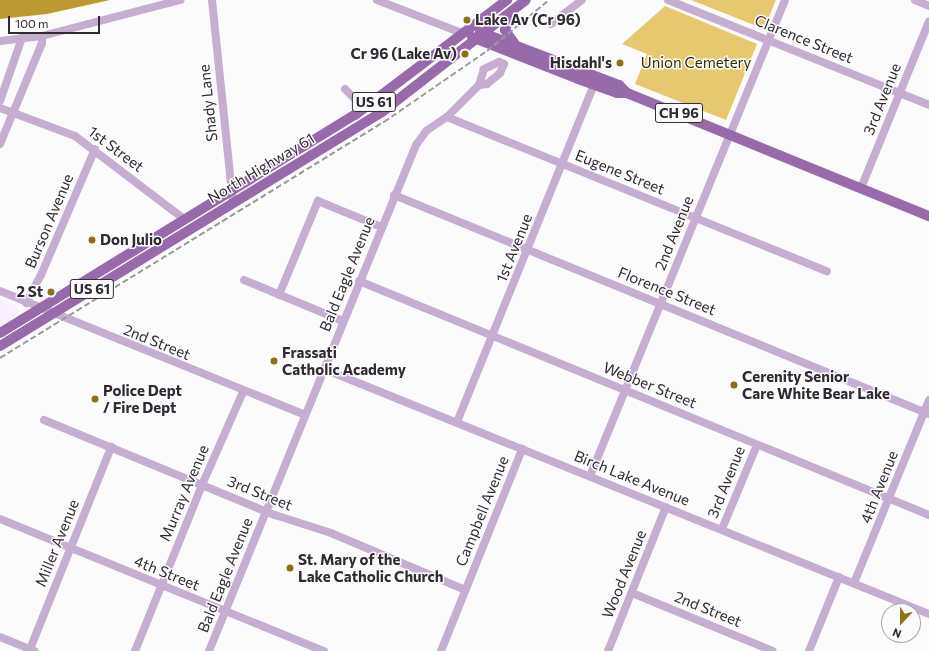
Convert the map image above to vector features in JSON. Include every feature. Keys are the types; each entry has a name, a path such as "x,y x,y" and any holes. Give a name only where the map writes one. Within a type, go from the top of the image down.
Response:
{"main road":[{"name":"North Highway 61","path":"0,332 364,108 507,0"},
{"name":"North Highway 61","path":"0,346 382,112 526,0"},
{"path":"514,10 505,29 518,46"},
{"name":"CH 96","path":"467,31 594,85 617,93 628,93 929,216"},
{"path":"481,36 518,46"},
{"name":"CH 96","path":"518,46 620,85 628,93"}],"street":[{"path":"0,41 42,36 180,0"},
{"name":"Shady Lane","path":"212,0 233,203"},
{"path":"377,0 467,31"},
{"path":"551,24 582,0"},
{"name":"Clarence Street","path":"668,0 929,105"},
{"name":"2nd Avenue","path":"590,476 769,40 784,0"},
{"path":"915,0 929,6"},
{"name":"3rd Avenue","path":"861,188 929,21"},
{"path":"0,144 42,43 42,36"},
{"path":"0,101 22,38"},
{"name":"Bald Eagle Avenue","path":"209,651 394,195 416,145 426,131 446,117 478,85"},
{"name":"1st Avenue","path":"457,422 594,85"},
{"path":"345,89 364,108"},
{"name":"1st Street","path":"0,108 75,136 95,149 184,219"},
{"name":"Eugene Street","path":"446,117 827,272"},
{"name":"Burson Avenue","path":"26,303 41,275 95,149"},
{"name":"Florence Street","path":"394,195 927,413"},
{"path":"279,295 318,201 381,227"},
{"path":"244,280 343,321"},
{"name":"Webber Street","path":"359,281 929,515"},
{"name":"2nd Street","path":"0,292 26,303 54,312 243,392 305,415"},
{"name":"Birch Lake Avenue","path":"324,369 929,614"},
{"name":"Murray Avenue","path":"135,651 202,485 243,392"},
{"name":"4th Avenue","path":"854,583 889,498 927,413 929,400"},
{"name":"3rd Street","path":"44,420 267,511 331,533 465,590"},
{"name":"3rd Avenue","path":"722,529 757,445"},
{"name":"Miller Avenue","path":"32,650 69,547 111,447"},
{"name":"Campbell Avenue","path":"441,651 522,449"},
{"name":"Wood Avenue","path":"608,651 666,507"},
{"name":"4th Street","path":"0,519 324,651"},
{"path":"809,651 839,577"},
{"name":"2nd Street","path":"632,593 774,651"},
{"path":"0,637 32,650"}],"shaded area":[{"path":"0,0 110,0 47,14 0,19"},
{"path":"0,300 19,307 18,314 0,327"}],"green space":[{"name":"Union Cemetery","path":"691,0 776,0 764,29"},
{"name":"Union Cemetery","path":"665,6 757,44 726,120 635,84 647,54 622,44"}],"railway":[{"path":"0,358 384,122 487,51 549,0"}],"place":[{"name":"Lake Av (Cr 96)","path":"467,20"},
{"name":"Cr 96 (Lake Av)","path":"465,54"},
{"name":"Hisdahl's","path":"620,63"},
{"name":"Don Julio","path":"92,240"},
{"name":"2 St","path":"51,292"},
{"name":"Frassati Catholic Academy","path":"274,361"},
{"name":"Cerenity Senior Care White Bear Lake","path":"734,385"},
{"name":"Police Dept / Fire Dept","path":"95,399"},
{"name":"St. Mary of the Lake Catholic Church","path":"290,568"}]}
